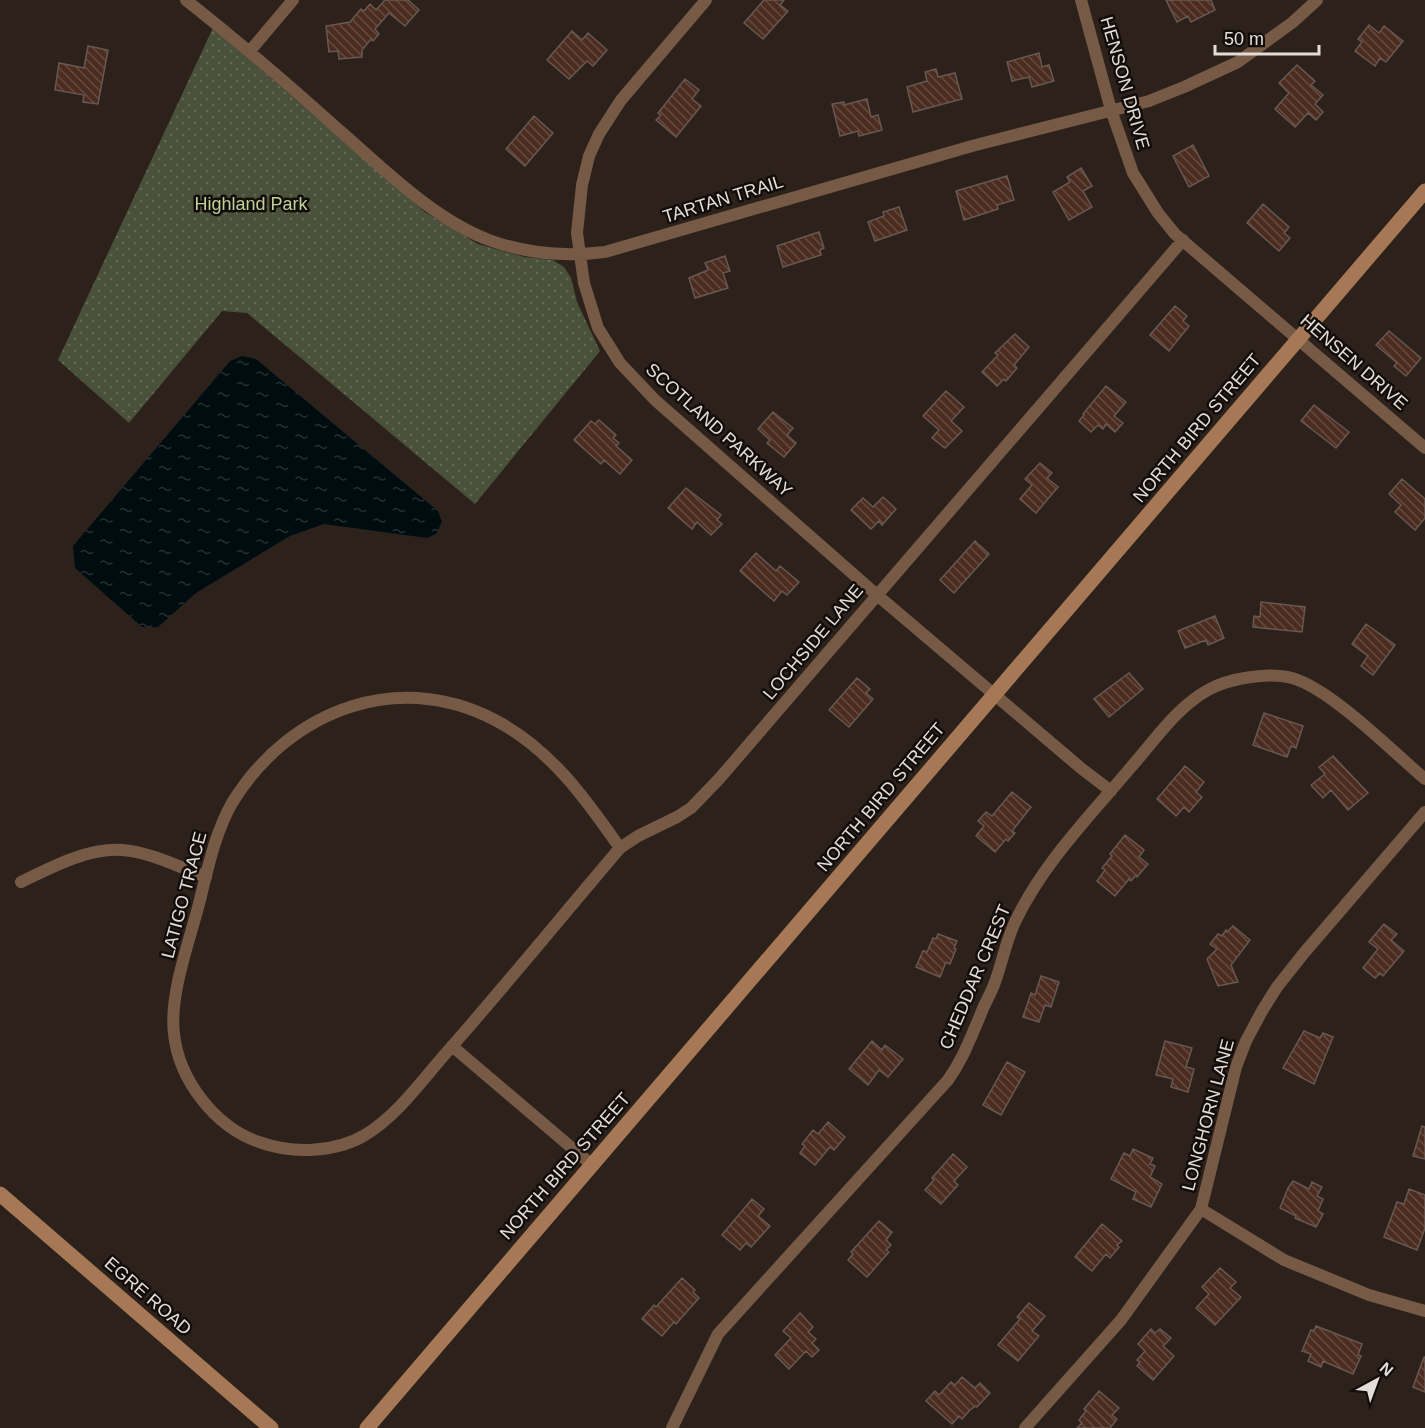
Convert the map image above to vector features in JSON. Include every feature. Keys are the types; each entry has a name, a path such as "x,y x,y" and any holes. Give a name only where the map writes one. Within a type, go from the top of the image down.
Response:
{"street":[{"name":"TARTAN TRAIL","path":"186,0 250,51 386,170 454,223 487,239 520,250 579,255 616,249 972,146 1149,101 1238,62 1293,22 1317,0"},
{"path":"250,51 293,0"},
{"name":"SCOTLAND PARKWAY","path":"706,0 621,100 599,134 589,156 582,185 577,233 584,283 598,328 630,375 655,400 855,573 877,595 1082,770 1111,791"},
{"name":"HENSON DRIVE","path":"1082,0 1111,110 1133,173 1158,213 1183,240 1259,304"},
{"name":"NORTH BIRD STREET","path":"367,1428 1425,191"},
{"name":"LOCHSIDE LANE","path":"452,1046 620,848 638,836 677,818 691,808 726,771 1183,240"},
{"name":"HENSEN DRIVE","path":"1259,304 1425,448"},
{"name":"CHEDDAR CREST","path":"672,1428 718,1334 948,1080 969,1045 994,984 1014,924 1035,886 1057,855 1178,713 1207,690 1233,681 1275,675 1305,683 1337,704 1425,779"},
{"name":"LATIGO TRACE","path":"452,1046 384,1122 348,1143 314,1149 288,1149 249,1138 230,1125 199,1095 187,1079 174,1036 175,995 215,841 231,806 247,781 298,732 321,717 351,706 388,697 447,703 485,715 506,726 556,766 576,787 620,848"},
{"name":"LONGHORN LANE","path":"1025,1428 1121,1320 1201,1209 1236,1067 1255,1023 1277,987 1425,812"},
{"path":"21,882 61,863 93,853 121,850 149,856 206,877"},
{"path":"452,1046 592,1165"},
{"name":"EGRE ROAD","path":"0,1194 271,1428"},
{"path":"1201,1209 1284,1260 1369,1295 1425,1311"}],"green space":[{"name":"Highland Park","path":"213,28 425,212 478,244 524,257 553,260 564,267 571,278 577,302 600,351 475,504 247,313 222,311 129,423 58,360"}],"water":[{"path":"242,356 256,359 438,511 442,522 436,534 427,538 324,524 290,536 196,593 158,627 142,627 75,568 73,546 230,361"}],"building":[{"path":"385,0 408,0 419,10 405,26 389,13 375,29 379,34 373,41 371,39 362,50 362,57 339,59 338,51 329,52 326,26 350,22 361,9 364,11 370,4 376,10"},
{"path":"764,0 784,0 780,5 788,11 763,39 744,23"},
{"path":"1166,0 1211,0 1215,10 1191,22 1188,16 1177,22"},
{"path":"1369,25 1379,33 1384,26 1403,41 1386,62 1380,58 1375,66 1355,51 1362,42 1358,39"},
{"path":"572,31 582,40 588,33 607,50 593,66 587,61 569,79 547,60"},
{"path":"88,46 108,50 98,104 83,102 84,95 55,90 59,63 84,68"},
{"path":"1039,53 1042,67 1049,65 1054,81 1032,87 1029,77 1012,81 1007,62"},
{"path":"1297,65 1315,81 1311,85 1323,95 1315,104 1323,112 1316,120 1308,113 1295,127 1275,109 1289,93 1279,83"},
{"path":"936,69 938,77 955,73 962,99 913,112 907,87 927,81 925,72"},
{"path":"685,79 699,90 692,99 701,106 676,137 656,120 661,115 658,113"},
{"path":"867,99 871,117 878,115 882,130 859,136 858,131 840,136 832,104 844,102 844,105"},
{"path":"534,116 553,133 525,166 506,149"},
{"path":"1193,145 1209,176 1189,187 1173,156"},
{"path":"1081,168 1092,186 1083,191 1092,207 1069,220 1053,192 1070,182 1067,177"},
{"path":"1007,176 1014,200 997,205 998,209 964,220 956,191"},
{"path":"1263,204 1289,227 1284,233 1290,238 1279,251 1247,223"},
{"path":"899,207 907,230 875,241 868,222 884,216 883,212"},
{"path":"819,232 824,248 820,250 821,255 783,267 777,246"},
{"path":"725,256 730,271 723,273 728,288 695,298 689,278 708,270 705,263"},
{"path":"1175,306 1187,316 1183,321 1189,326 1169,351 1150,335"},
{"path":"1389,331 1421,358 1406,376 1394,366 1397,363 1376,345"},
{"path":"1015,334 1029,347 1014,365 1017,368 1006,381 1004,379 997,386 982,372 998,355 995,353"},
{"path":"1106,386 1126,402 1114,416 1123,423 1115,432 1106,424 1103,429 1098,425 1091,432 1079,421"},
{"path":"946,391 964,407 951,421 962,431 945,448 932,438 939,430 923,416"},
{"path":"1314,405 1349,432 1336,448 1301,421"},
{"path":"773,412 793,428 787,435 796,443 784,457 767,443 770,440 758,429"},
{"path":"599,420 616,435 613,438 619,443 616,446 632,460 620,474 604,460 601,464 574,440 591,421 595,424"},
{"path":"1040,463 1052,473 1047,478 1058,487 1036,513 1020,499 1032,485 1025,479"},
{"path":"1402,479 1425,499 1425,518 1415,530 1395,512 1401,505 1389,494"},
{"path":"686,488 721,515 717,520 722,524 711,535 697,522 692,529 668,508"},
{"path":"883,497 896,509 882,525 879,521 871,529 851,510 863,498 873,507"},
{"path":"975,541 989,554 954,593 940,580"},
{"path":"756,553 776,571 780,566 799,582 787,595 782,591 774,601 740,571"},
{"path":"1261,602 1305,607 1302,632 1253,627 1254,616 1260,617"},
{"path":"1215,616 1224,638 1208,645 1206,640 1185,648 1178,631"},
{"path":"1366,624 1395,645 1373,675 1361,666 1368,656 1352,644"},
{"path":"1129,673 1143,689 1109,717 1094,699"},
{"path":"857,678 870,689 866,693 873,699 849,727 829,710"},
{"path":"1264,713 1303,726 1296,748 1291,746 1287,757 1253,745"},
{"path":"1333,756 1368,793 1348,810 1331,790 1323,798 1311,785 1325,774 1319,767"},
{"path":"1185,766 1204,782 1196,792 1202,797 1189,812 1184,807 1176,816 1157,799"},
{"path":"1012,792 1031,807 1012,831 1015,833 1008,841 1006,839 995,852 976,836 984,826 978,821 986,812 992,816"},
{"path":"1125,835 1144,850 1139,857 1148,864 1137,877 1136,875 1131,881 1129,879 1115,896 1097,881 1105,870 1102,868 1112,856 1110,854"},
{"path":"1384,924 1397,934 1391,940 1404,951 1383,976 1380,973 1375,978 1363,968 1378,949 1369,942"},
{"path":"1233,926 1250,940 1231,965 1238,982 1218,986 1207,959 1217,949 1210,944 1218,934 1222,936"},
{"path":"938,934 957,941 950,964 946,962 940,977 916,967 923,951 927,952 933,938 936,939"},
{"path":"1041,976 1059,982 1051,1007 1045,1005 1039,1022 1023,1017 1031,993 1035,995"},
{"path":"1304,1031 1320,1038 1323,1033 1333,1037 1314,1084 1283,1068"},
{"path":"872,1041 882,1050 885,1045 903,1059 888,1077 879,1070 868,1085 849,1069"},
{"path":"1165,1041 1192,1048 1186,1067 1194,1069 1188,1092 1171,1087 1173,1079 1156,1075"},
{"path":"1007,1062 1025,1072 1001,1115 983,1105"},
{"path":"828,1122 845,1137 834,1150 830,1147 815,1165 800,1153 805,1146 802,1144 813,1130 818,1134"},
{"path":"1422,1126 1425,1127 1425,1159 1413,1156"},
{"path":"1133,1149 1153,1158 1150,1164 1155,1166 1150,1177 1162,1184 1151,1207 1133,1199 1136,1192 1111,1179 1124,1153 1130,1156"},
{"path":"953,1154 967,1167 954,1181 958,1185 941,1204 925,1190 934,1180 932,1178"},
{"path":"1293,1181 1309,1189 1312,1182 1322,1187 1317,1196 1323,1199 1318,1211 1323,1214 1316,1227 1295,1218 1296,1216 1280,1208"},
{"path":"1409,1189 1425,1195 1425,1228 1417,1250 1384,1237 1397,1202 1404,1204"},
{"path":"752,1199 764,1209 758,1216 770,1226 751,1247 746,1243 740,1250 722,1235"},
{"path":"879,1221 892,1232 886,1240 891,1245 886,1250 889,1252 867,1277 848,1260 853,1254 851,1252"},
{"path":"1102,1224 1122,1241 1110,1258 1106,1254 1092,1271 1075,1257"},
{"path":"1220,1268 1236,1282 1230,1288 1241,1297 1215,1325 1196,1308 1209,1294 1202,1287"},
{"path":"682,1278 695,1290 693,1292 699,1298 662,1336 642,1319"},
{"path":"1029,1303 1045,1316 1032,1331 1039,1336 1018,1361 998,1345 1020,1319 1017,1317"},
{"path":"800,1313 813,1327 808,1332 816,1339 812,1343 819,1350 812,1357 806,1351 789,1369 775,1355 791,1338 783,1331"},
{"path":"1316,1326 1362,1344 1358,1355 1361,1356 1353,1374 1323,1361 1321,1367 1308,1361 1311,1354 1302,1351 1311,1330 1314,1331"},
{"path":"1151,1329 1155,1333 1160,1329 1171,1338 1163,1346 1174,1356 1153,1380 1137,1366 1140,1362 1137,1360 1145,1351 1138,1344"},
{"path":"1425,1357 1425,1392 1413,1387"},
{"path":"962,1377 975,1388 980,1383 990,1393 977,1407 970,1410 962,1419 959,1416 952,1424 926,1401 935,1391 939,1395 951,1382 955,1385"},
{"path":"1099,1391 1119,1408 1112,1415 1117,1419 1110,1428 1077,1428 1082,1423 1079,1420 1086,1411 1084,1409"}]}
